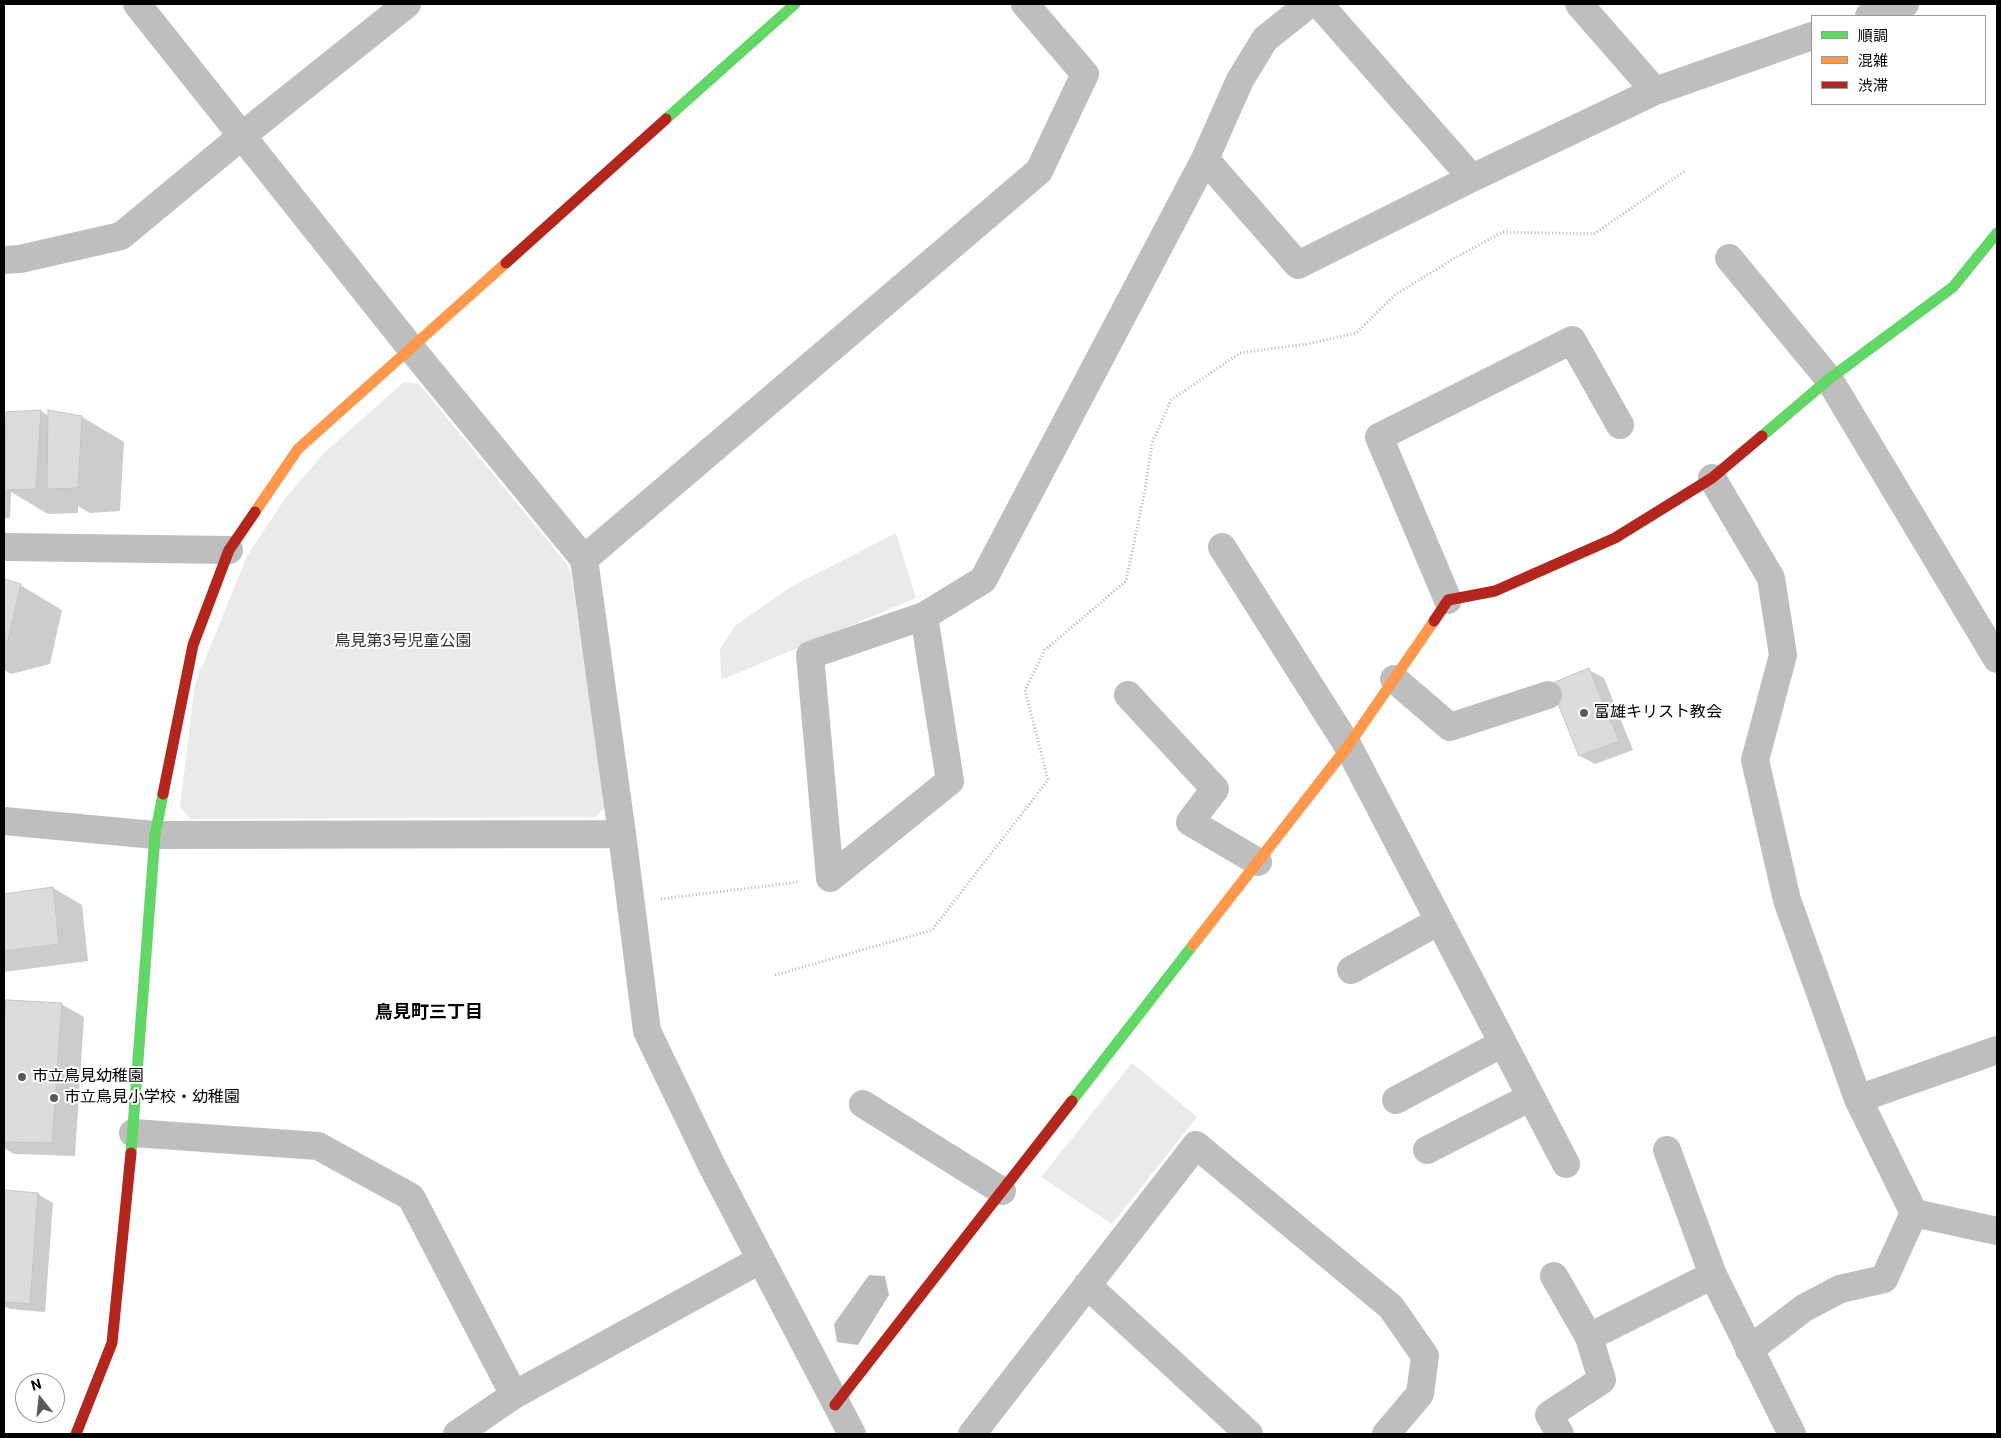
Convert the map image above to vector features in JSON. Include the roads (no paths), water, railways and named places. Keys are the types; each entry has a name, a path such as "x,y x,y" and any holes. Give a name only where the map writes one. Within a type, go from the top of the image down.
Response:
{"street":[{"path":"137,4 410,347 584,559 647,1031 712,1166 835,1405 852,1434"},
{"path":"4,260 20,259 121,236 243,135 407,4"},
{"path":"76,1434 112,1343 133,1133 154,835 193,645 229,550 298,449 795,4"},
{"path":"584,559 1040,171 1085,74 1025,4"},
{"path":"924,616 950,781 830,878 810,655 924,616 983,580 1206,159 1240,80 1265,39 1310,4"},
{"path":"1319,4 1472,178"},
{"path":"1580,4 1655,91"},
{"path":"1872,15 1905,4"},
{"path":"1206,159 1298,265 1472,178 1655,91 1811,36"},
{"path":"835,1405 1348,746 1448,600 1495,591 1616,538 1712,478 1829,379 1953,287 1997,233"},
{"path":"1729,258 1829,379 1997,659"},
{"path":"1448,600 1379,437 1572,340 1620,425"},
{"path":"1712,478 1771,578 1783,655 1755,760 1787,900 1858,1099 1914,1213"},
{"path":"4,547 229,550"},
{"path":"1222,547 1348,746 1566,1164"},
{"path":"1394,679 1450,727 1548,695"},
{"path":"1128,695 1215,789 1190,822 1258,862"},
{"path":"4,821 154,835 622,834"},
{"path":"1351,970 1439,920"},
{"path":"1396,1100 1503,1043"},
{"path":"1858,1099 1997,1050"},
{"path":"1427,1150 1531,1097"},
{"path":"863,1104 1002,1191"},
{"path":"133,1133 318,1146 411,1198 514,1395"},
{"path":"972,1434 1196,1145 1391,1307 1425,1356 1420,1394 1386,1434"},
{"path":"1667,1150 1713,1275 1792,1434"},
{"path":"1914,1213 1997,1231"},
{"path":"1749,1350 1804,1308 1840,1289 1884,1279 1914,1213"},
{"path":"457,1434 514,1395 760,1260"},
{"path":"1589,1337 1713,1275"},
{"path":"1554,1276 1589,1337 1602,1380 1549,1415 1560,1434"},
{"path":"1087,1285 1249,1434"}],"place":[{"name":"富雄キリスト教会","path":"1584,713"},
{"name":"市立鳥見幼稚園","path":"22,1077"},
{"name":"市立鳥見小学校・幼稚園","path":"54,1098"}],"district":[{"name":"鳥見町三丁目","path":"429,1013"}],"park label":[{"name":"鳥見第3号児童公園","path":"403,642"}]}
